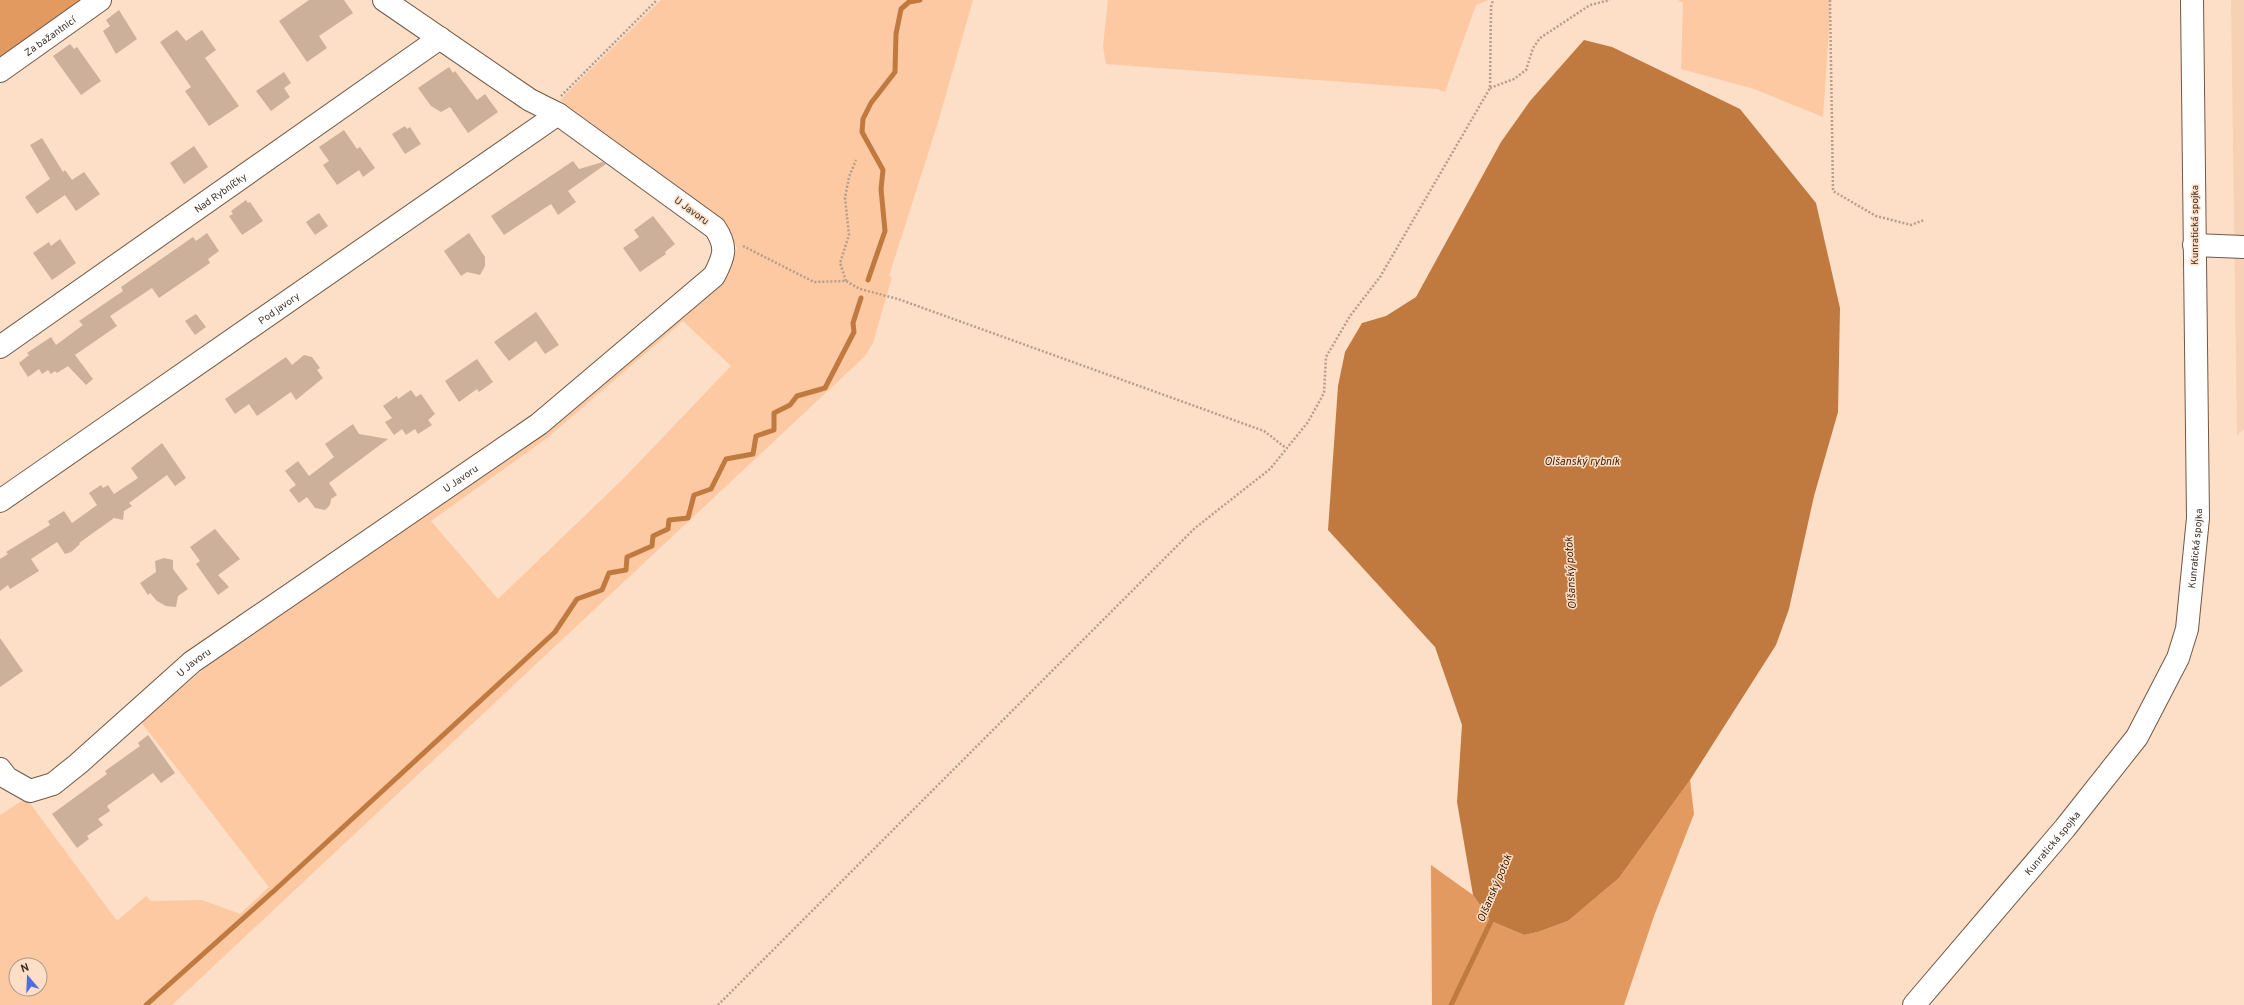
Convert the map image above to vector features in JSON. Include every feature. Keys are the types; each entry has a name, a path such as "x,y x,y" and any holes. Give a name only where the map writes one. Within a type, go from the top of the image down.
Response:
{"street":[{"name":"Za bažantnicí","path":"0,71 100,0"},
{"name":"U Javoru","path":"0,769 6,778 30,791 53,784 78,764 192,662 539,424 714,276 724,258 722,237 707,220 384,0"},
{"name":"Kunratická spojka","path":"1914,1005 2065,828 2137,737 2178,658 2187,629 2191,601 2198,518 2192,0"},
{"name":"Nad Rybníčky","path":"5,336 440,38"},
{"name":"Pod javory","path":"0,502 540,105"},
{"path":"2194,245 2244,247"}],"path":[{"path":"540,105 657,0"},
{"path":"718,1005 1195,528 1270,469 1308,422 1324,393 1326,357 1350,316 1380,277 1490,88 1491,7 1493,0"},
{"path":"1490,88 1514,79 1526,70 1533,48 1540,38 1590,5 1610,0"},
{"path":"1830,0 1834,191 1876,216 1911,225 1924,220"},
{"path":"846,281 840,263 849,235 845,198 849,177 856,160"},
{"path":"723,244 751,249 814,282 835,283 846,281 860,289 905,302 1264,431 1286,448"}],"shaded area":[{"path":"0,0 100,0 0,71"},
{"path":"661,0 973,0 938,122 889,276 892,277 873,343 865,356 172,1005 0,1005 0,815 26,798 117,921 146,896 151,901 202,900 240,914 269,887 141,722 205,668 547,431 726,279 737,249 729,228 707,208 560,100","holes":["683,321 731,366 624,478 498,599 431,521 547,438"]},
{"path":"1108,0 1488,0 1476,5 1445,92 1437,89 1106,64 1103,46"},
{"path":"1678,0 1831,0 1823,117 1754,89 1681,69 1683,3"},
{"path":"2231,0 2244,0 2244,429 2237,435"},
{"path":"1690,780 1694,814 1654,916 1624,1005 1432,1005 1431,865 1473,895 1491,921 1524,935 1538,932 1568,921 1619,878"}],"water":[{"name":"Olšanský rybník","path":"1584,40 1612,47 1740,109 1816,203 1840,308 1838,412 1814,496 1789,609 1776,645 1690,780 1619,878 1568,921 1538,932 1524,935 1491,921 1473,895 1457,802 1462,725 1435,647 1328,530 1338,386 1345,352 1362,323 1386,316 1416,297 1501,142 1530,101"}],"building":[{"path":"309,0 344,0 353,13 319,36 327,48 307,62 279,21"},
{"path":"119,10 137,39 116,54 103,31 110,26 106,20"},
{"path":"177,30 186,41 202,30 216,50 205,58 239,106 209,126 185,91 191,87 160,42"},
{"path":"70,44 74,49 77,47 101,81 81,95 53,56"},
{"path":"449,67 453,73 455,71 477,100 485,94 498,112 468,133 450,107 441,112 431,106 418,88"},
{"path":"284,72 291,83 284,88 290,97 271,111 256,91"},
{"path":"405,126 407,129 410,127 421,144 405,154 392,134"},
{"path":"344,130 357,149 360,147 375,168 363,177 359,170 337,185 323,165 329,161 319,147"},
{"path":"42,138 63,172 65,170 72,180 84,172 100,194 76,211 65,195 37,214 25,197 50,179 30,145"},
{"path":"194,146 208,167 184,184 170,163"},
{"path":"573,161 579,169 603,162 606,164 568,191 576,202 558,215 551,204 504,235 491,216"},
{"path":"246,200 248,203 250,202 263,221 242,235 229,216 233,214 231,211"},
{"path":"319,213 328,226 315,235 306,222"},
{"path":"653,216 675,244 665,252 666,254 640,272 623,248 639,237 634,230"},
{"path":"207,233 219,251 208,259 210,263 159,298 152,288 110,316 117,326 75,355 93,379 86,385 68,366 57,373 55,371 51,374 48,370 42,374 39,369 28,377 19,363 29,355 27,353 51,337 56,345 83,325 79,321 123,291 121,287 193,237 196,241"},
{"path":"469,233 485,257 485,266 480,275 467,272 461,276 444,251"},
{"path":"60,239 76,263 52,280 33,253 49,242 51,246"},
{"path":"536,312 559,345 545,354 536,341 509,361 494,342"},
{"path":"196,314 206,327 195,335 185,321"},
{"path":"304,355 312,357 320,368 317,370 323,378 296,400 291,392 257,416 249,404 235,414 225,399 286,357 292,365"},
{"path":"477,359 493,382 479,392 477,389 459,402 445,381"},
{"path":"411,390 416,397 421,394 435,414 428,420 432,425 418,434 415,429 406,435 402,429 394,435 385,422 392,418 383,406 397,396 398,399"},
{"path":"353,424 359,434 388,439 329,483 337,495 331,499 330,505 325,510 315,508 307,497 299,503 289,490 296,485 285,471 298,461 309,476 334,457 325,444"},
{"path":"162,443 186,478 175,486 167,475 129,503 132,506 124,511 123,520 114,518 79,543 80,544 71,552 65,554 57,542 31,559 39,571 10,589 8,585 0,591 0,559 8,554 6,552 50,525 48,521 64,511 72,523 97,505 89,493 101,485 103,488 108,485 114,494 138,478 131,468"},
{"path":"215,529 240,559 218,575 229,587 218,595 196,564 200,561 190,547"},
{"path":"164,558 173,560 173,569 188,589 178,596 176,607 166,606 157,601 150,593 148,595 140,583 156,572 155,561"},
{"path":"0,638 23,671 0,687"},
{"path":"148,735 175,773 161,783 153,773 107,806 110,811 98,819 103,825 87,836 89,839 77,848 52,814 107,774 105,771 140,746 138,743"}],"waterway":[{"name":"Olšanský potok","path":"868,280 885,231 881,189 883,170 862,132 863,119 871,103 895,72 896,34 901,9 909,2 920,0"},
{"path":"146,1005 276,889 555,632 577,599 602,590 609,573 626,570 627,557 652,546 653,536 668,529 669,520 688,518 694,495 711,489 726,459 753,454 756,436 774,430 774,413 790,405 797,396 825,388 854,332 853,323 861,298"},
{"name":"Olšanský potok","path":"1451,1005 1494,915"}]}
